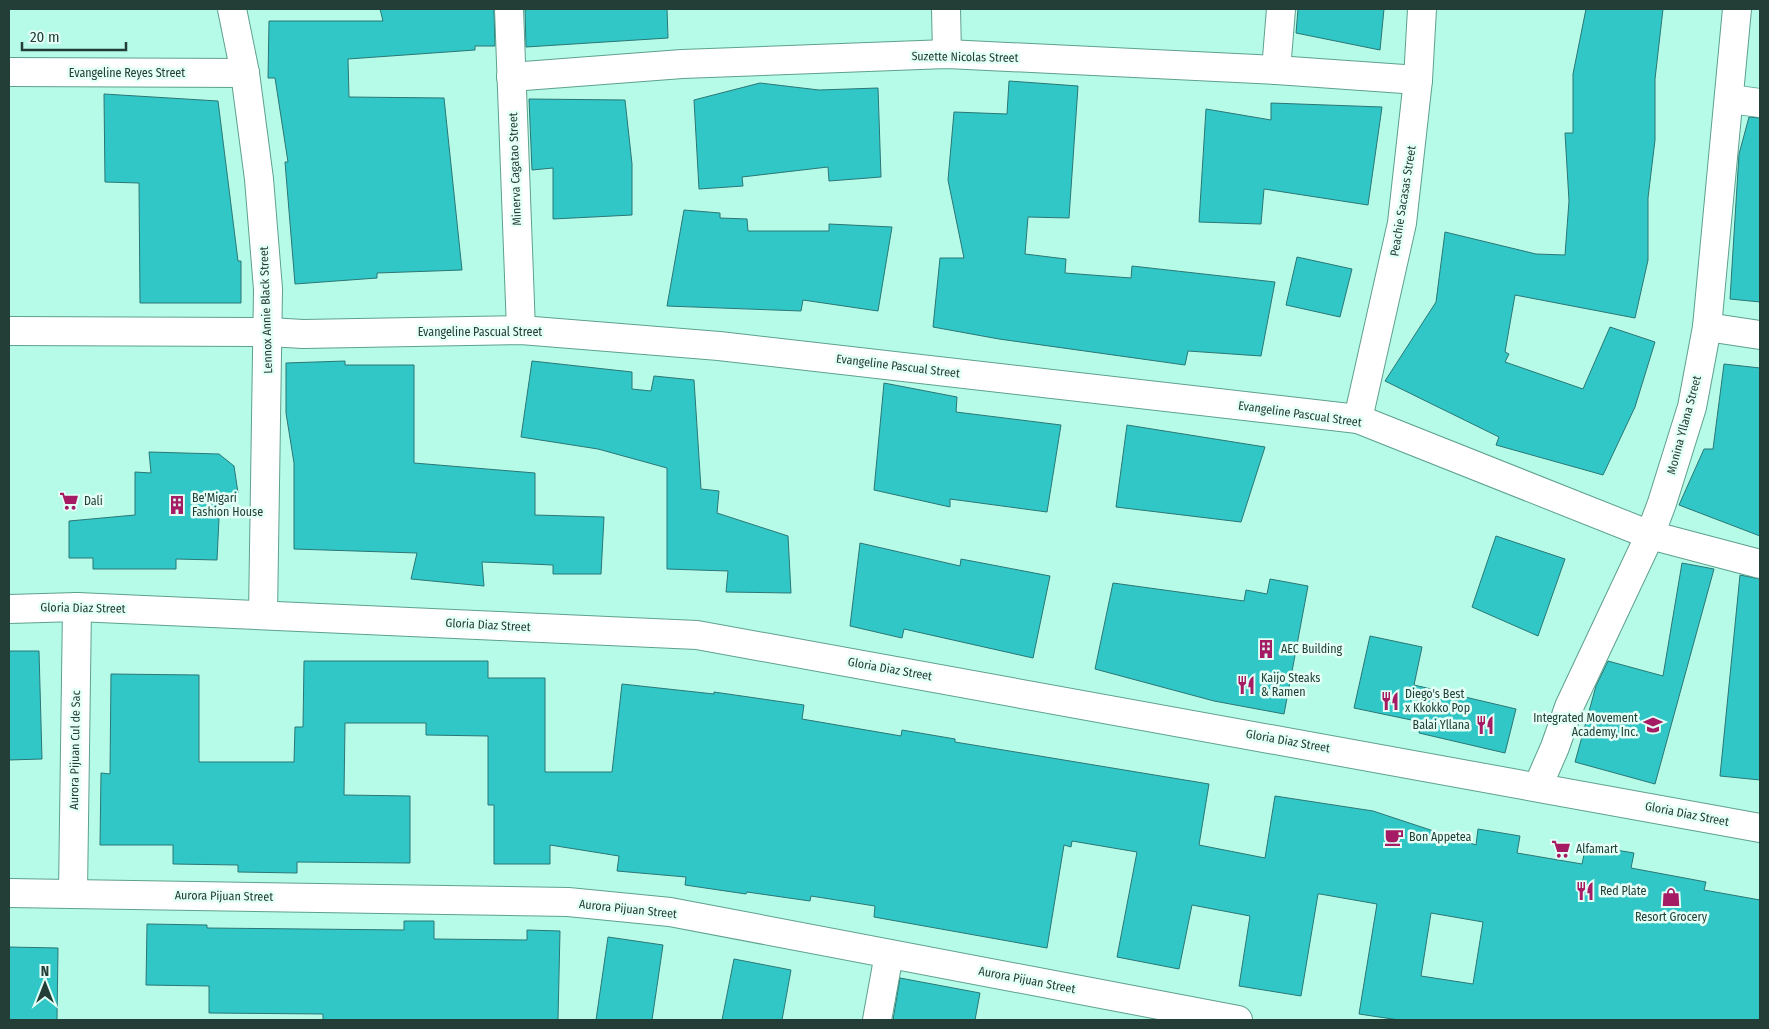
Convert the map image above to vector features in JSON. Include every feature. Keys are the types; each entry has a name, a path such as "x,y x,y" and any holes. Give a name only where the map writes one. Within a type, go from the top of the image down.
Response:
{"street":[{"name":"Lennox Annie Black Street","path":"232,9 245,74 259,179 269,332 263,615"},
{"name":"Minerva Cagatao Street","path":"509,9 521,330"},
{"path":"946,9 947,54"},
{"path":"1276,70 1281,9"},
{"name":"Peachie Sacasas Street","path":"1358,419 1402,223 1418,80 1422,9"},
{"name":"Monina Yllana Street","path":"1538,786 1555,747 1569,707 1650,535 1692,407 1707,327 1737,9"},
{"name":"Suzette Nicolas Street","path":"511,78 682,64 947,54 1276,70 1418,80"},
{"name":"Evangeline Reyes Street","path":"9,72 245,74"},
{"path":"1730,99 1760,103"},
{"path":"1707,327 1760,335"},
{"name":"Evangeline Pascual Street","path":"9,330 269,332 303,334 521,330 719,346 1358,419 1650,535 1760,564"},
{"name":"Gloria Diaz Street","path":"9,609 76,606 697,635 1538,786 1760,828"},
{"name":"Aurora Pijuan Cul de Sac","path":"73,893 76,606"},
{"name":"Aurora Pijuan Street","path":"9,893 568,902 670,912 1238,1020"},
{"path":"877,1020 889,954"}],"building":[{"path":"380,9 494,9 495,46 475,46 475,50 348,59 349,97 444,98 462,270 377,273 377,278 295,284 285,162 288,162 275,78 268,78 269,21 383,21"},
{"path":"525,9 667,9 668,38 526,47"},
{"path":"1298,9 1384,9 1380,50 1296,33"},
{"path":"1586,9 1663,9 1655,79 1655,140 1648,198 1648,260 1635,318 1515,295 1505,352 1509,354 1505,362 1583,389 1610,327 1655,342 1635,407 1603,475 1496,445 1499,437 1385,381 1436,302 1445,232 1536,254 1565,255 1569,201 1565,133 1573,133 1573,74"},
{"path":"1009,81 1078,86 1069,218 1028,217 1025,254 1066,259 1065,273 1131,278 1132,266 1275,282 1261,356 1188,351 1185,365 999,339 933,327 940,258 964,258 948,180 954,112 1007,114"},
{"path":"760,83 819,90 878,88 881,177 829,181 828,167 742,177 743,186 699,189 694,100"},
{"path":"104,94 218,101 238,261 241,261 241,303 140,303 139,183 105,182"},
{"path":"529,99 625,100 632,164 632,215 553,219 553,168 532,170"},
{"path":"1271,103 1382,107 1368,205 1264,189 1261,224 1199,222 1206,109 1271,120"},
{"path":"1749,117 1760,118 1760,302 1730,299 1739,154"},
{"path":"684,210 720,213 720,218 747,219 748,231 829,231 829,224 892,227 878,311 803,300 801,311 667,306"},
{"path":"1297,257 1352,269 1340,317 1286,305"},
{"path":"345,361 345,365 414,365 414,463 535,473 535,515 604,517 601,574 553,574 553,565 482,562 484,586 411,579 417,553 294,549 294,463 286,413 286,363"},
{"path":"532,361 632,372 632,389 651,391 654,376 694,380 701,489 719,491 717,513 788,536 791,593 726,592 728,571 667,569 667,468 598,449 521,437"},
{"path":"1724,364 1760,368 1760,536 1679,505 1704,449 1713,449"},
{"path":"884,383 957,397 956,412 1061,425 1047,512 950,499 950,507 874,490"},
{"path":"1127,425 1265,447 1241,522 1116,507"},
{"name":"Be'Migari Fashion House","path":"149,452 219,454 234,466 238,493 220,498 217,560 176,559 176,569 93,569 93,558 69,558 69,521 135,515 135,472 151,473"},
{"path":"1496,536 1565,559 1538,636 1472,607"},
{"path":"860,543 960,566 961,559 1050,576 1033,658 904,629 902,638 850,626"},
{"path":"1682,563 1714,569 1655,784 1575,762 1596,686 1608,661 1663,676"},
{"path":"1740,575 1760,579 1760,780 1720,776"},
{"path":"1270,579 1308,586 1284,714 1214,701 1095,669 1113,583 1244,601 1246,590 1267,594"},
{"path":"1370,636 1422,647 1414,685 1516,709 1505,753 1419,733 1421,722 1354,708"},
{"path":"9,651 39,651 42,759 9,760"},
{"path":"304,661 488,661 488,678 545,678 545,772 612,772 622,684 714,694 714,692 804,705 802,719 901,736 902,730 955,739 955,742 1209,784 1199,845 1265,858 1275,796 1373,811 1476,845 1478,829 1520,836 1517,853 1582,864 1586,845 1634,853 1631,868 1706,882 1704,890 1760,900 1760,1020 1399,1020 1359,1014 1377,904 1320,894 1318,894 1301,996 1239,986 1250,916 1192,905 1179,969 1117,957 1137,852 1072,841 1071,847 1064,845 1047,948 874,917 875,906 811,896 810,901 747,892 746,894 685,885 686,877 617,871 619,856 550,845 550,864 494,864 494,805 488,805 488,736 426,735 426,723 345,723 344,795 410,796 410,863 297,862 297,873 238,872 238,865 173,864 173,845 100,845 101,773 110,774 111,674 199,675 199,762 294,762 295,727 303,727","holes":["1431,913 1483,922 1473,984 1421,976"]},
{"path":"404,921 434,921 434,939 527,940 527,930 560,931 558,1020 323,1020 323,1014 209,1013 209,986 146,985 147,924 207,925 207,928 404,930"},
{"path":"608,937 663,945 652,1020 596,1020"},
{"path":"9,947 58,948 57,1020 9,1020"},
{"path":"734,959 791,970 782,1020 722,1020"},
{"path":"900,978 980,993 975,1020 893,1020"}],"place":[{"name":"Dali","path":"69,501"},
{"name":"Be'Migari Fashion House","path":"177,505"},
{"name":"AEC Building","path":"1266,649"},
{"name":"Kaijo Steaks & Ramen","path":"1246,685"},
{"name":"Diego's Best x Kkokko Pop","path":"1390,701"},
{"name":"Balai Yllana","path":"1485,725"},
{"name":"Integrated Movement Academy, Inc.","path":"1653,725"},
{"name":"Bon Appetea","path":"1394,837"},
{"name":"Alfamart","path":"1561,849"},
{"name":"Red Plate","path":"1585,891"},
{"name":"Resort Grocery","path":"1671,897"}]}
